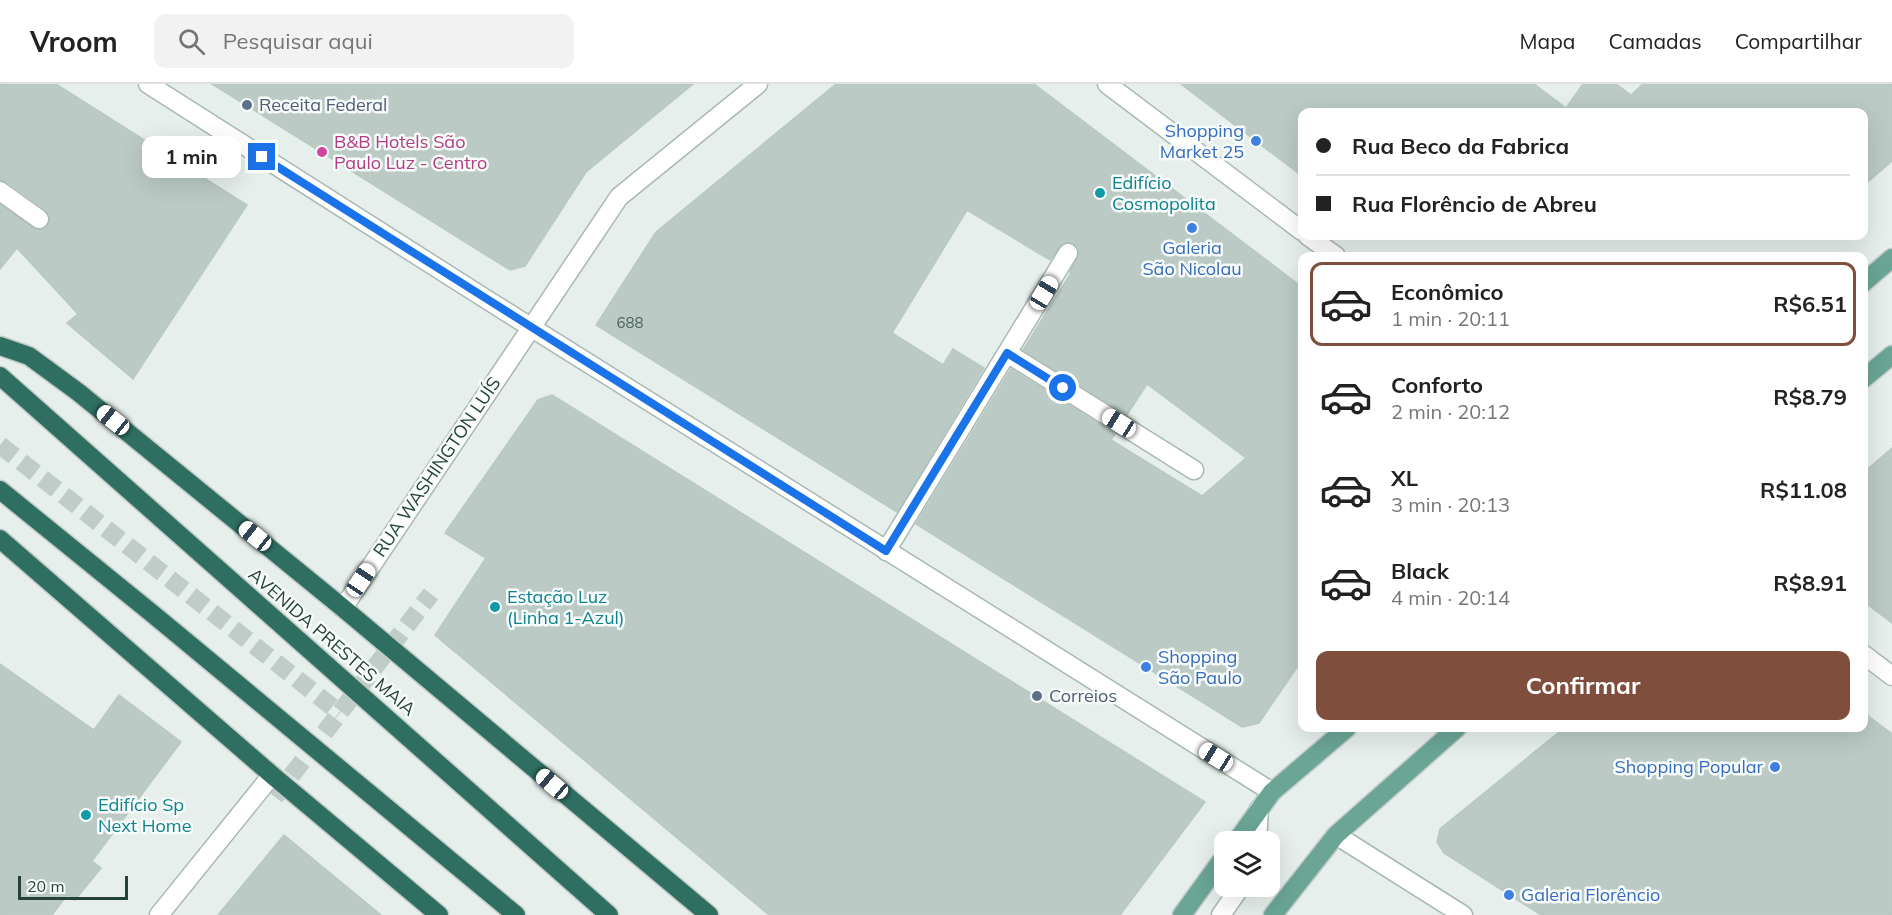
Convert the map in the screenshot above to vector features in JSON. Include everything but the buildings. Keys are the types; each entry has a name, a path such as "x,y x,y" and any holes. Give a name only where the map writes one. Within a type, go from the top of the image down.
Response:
{"highway":[{"path":"0,346 29,356 78,392 344,608 709,915"},
{"name":"AVENIDA PRESTES MAIA","path":"0,376 609,915"},
{"path":"0,490 516,915"},
{"path":"0,539 272,775 440,915"}],"main road":[{"path":"1868,279 1892,258"},
{"path":"1868,375 1892,355"},
{"path":"1244,831 1272,792 1342,732"},
{"path":"1273,915 1336,835 1452,732"},
{"path":"1182,915 1214,871"}],"street":[{"path":"148,84 530,327 1272,792"},
{"name":"RUA WASHINGTON LUÍS","path":"344,608 619,197 758,84"},
{"path":"1107,84 1298,228"},
{"path":"0,191 39,219"},
{"path":"1314,240 1330,252"},
{"path":"886,551 1068,253"},
{"path":"1007,353 1194,470"},
{"path":"1868,658 1892,676"},
{"path":"159,915 272,775"},
{"path":"1258,831 1259,809"},
{"path":"1336,835 1463,915"},
{"path":"1221,915 1233,897"}],"tunnel":[{"path":"0,445 340,713"},
{"path":"275,797 431,594"}],"place":[{"name":"Receita Federal","path":"247,105"},
{"name":"Shopping Market 25","path":"1256,141"},
{"name":"B&B Hotels São Paulo Luz - Centro","path":"322,152"},
{"name":"Edifício Cosmopolita","path":"1100,193"},
{"name":"Galeria São Nicolau","path":"1192,228"},
{"name":"Estação Luz (Linha 1-Azul)","path":"495,607"},
{"name":"Shopping São Paulo","path":"1146,667"},
{"name":"Correios","path":"1037,696"},
{"name":"Shopping Popular","path":"1775,767"},
{"name":"Edifício Sp Next Home","path":"86,815"},
{"name":"Galeria Florêncio","path":"1509,895"}],"route":[{"path":"262,157 886,551 1007,353 1063,388"}]}
